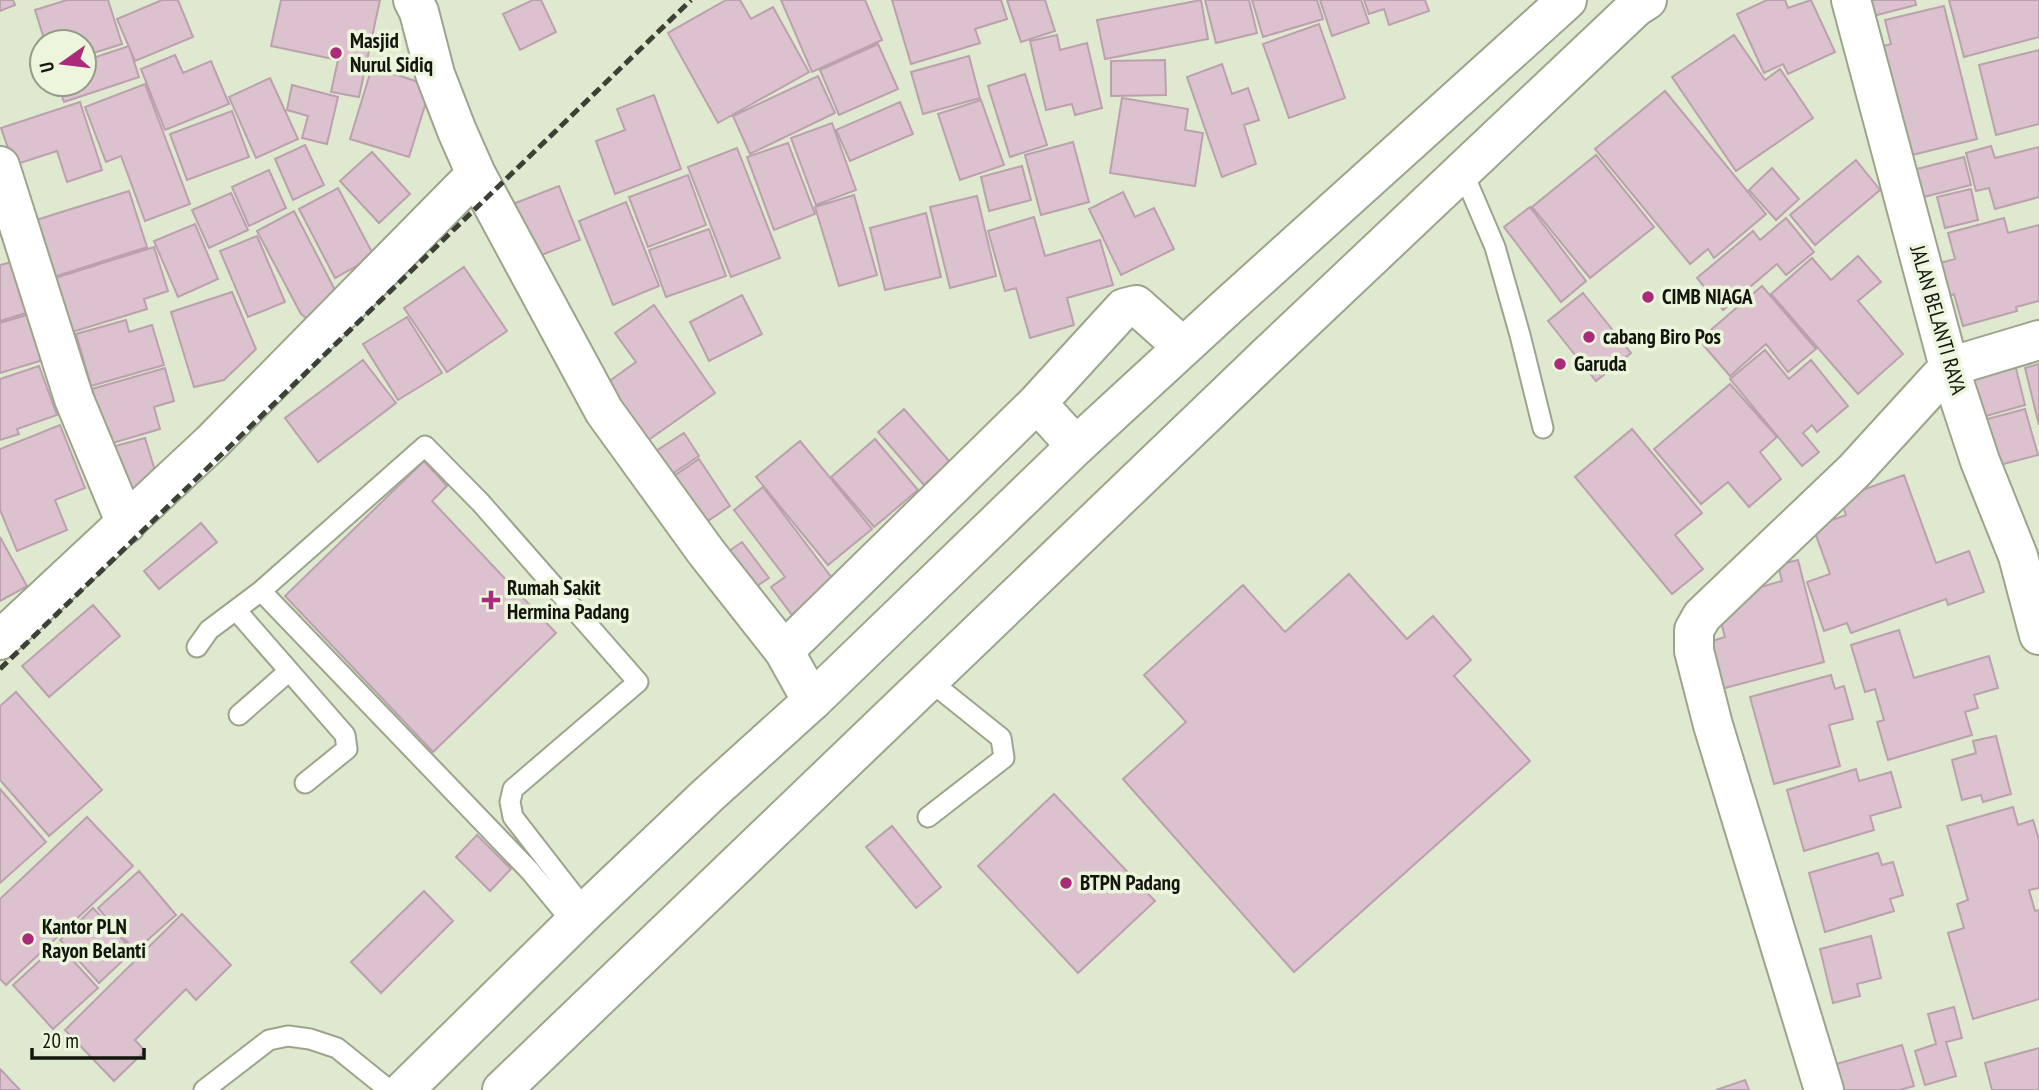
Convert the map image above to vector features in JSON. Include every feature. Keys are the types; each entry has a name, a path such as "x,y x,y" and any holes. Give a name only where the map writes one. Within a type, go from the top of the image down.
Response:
{"street":[{"path":"413,0 419,12 435,74 476,174 604,411 706,552 784,651 812,701"},
{"path":"405,1089 580,917 812,701 1076,446 1567,0"},
{"path":"502,1090 1462,170 1636,7 1647,0"},
{"name":"JALAN BELANTI RAYA","path":"1851,0 1950,367 1980,461 2018,556 2039,635"},
{"path":"0,166 74,399 126,524"},
{"path":"0,640 220,433 476,174"},
{"path":"784,651 1037,403 1124,308 1136,305 1183,347"},
{"path":"1824,1090 1713,724 1694,652 1694,630 1702,616 1854,471 1950,367 2039,340"},
{"path":"1037,403 1076,446"}],"lane":[{"path":"1462,170 1495,247 1543,428"},
{"path":"197,648 209,630 261,591 425,446 481,503 638,682 513,789 510,802 513,817 580,917"},
{"path":"261,591 530,871 580,917"},
{"path":"236,610 345,735 347,749 305,783"},
{"path":"239,715 289,671"},
{"path":"928,817 1004,758 1001,738 930,681"},
{"path":"204,1090 269,1040 288,1036 310,1039 337,1048 405,1089"}],"building":[{"path":"0,0 13,0 15,5 0,11"},
{"path":"67,0 108,0 122,44 98,52 98,28 41,28 35,10"},
{"path":"162,0 178,0 193,37 135,61 117,19"},
{"name":"Masjid Nurul Sidiq","path":"281,0 380,0 359,97 331,92 338,60 271,46"},
{"path":"533,0 541,0 556,32 520,50 503,14"},
{"path":"726,0 740,0 751,19 773,7 809,72 718,123 668,33"},
{"path":"781,0 865,0 882,40 812,72"},
{"path":"892,0 1001,0 1007,19 975,29 980,43 911,64"},
{"path":"1007,0 1045,0 1055,31 1021,42"},
{"path":"1201,0 1208,39 1105,59 1097,20"},
{"path":"1205,0 1249,0 1257,33 1216,43"},
{"path":"1252,0 1317,0 1323,19 1263,37"},
{"path":"1320,0 1361,0 1369,23 1332,36"},
{"path":"1364,0 1425,0 1429,11 1389,25 1384,9 1369,14"},
{"path":"1767,0 1785,0 1788,8 1811,0 1835,52 1788,74 1783,64 1764,73 1737,14"},
{"path":"1869,0 1915,0 1916,5 1873,16"},
{"path":"1949,0 2039,0 2039,37 1964,57"},
{"path":"1944,6 1977,139 1908,156 1873,49 1891,44 1885,20"},
{"path":"1319,24 1345,98 1289,118 1263,44"},
{"path":"1057,35 1060,50 1087,43 1102,108 1075,115 1072,104 1046,110 1030,41"},
{"path":"1734,35 1765,80 1780,69 1813,118 1736,171 1672,77"},
{"path":"878,44 898,89 839,115 820,70"},
{"path":"129,46 139,77 98,91 98,56"},
{"path":"2039,50 2039,124 1996,135 1979,65"},
{"path":"175,55 183,73 211,61 229,104 165,130 141,69"},
{"path":"969,56 980,98 923,114 911,72"},
{"path":"1165,60 1166,95 1111,96 1111,61"},
{"path":"1222,64 1232,94 1248,88 1259,120 1244,125 1256,164 1222,177 1187,77"},
{"path":"372,67 431,86 409,157 350,139"},
{"path":"1025,74 1047,145 1010,157 988,86"},
{"path":"818,76 835,113 750,154 733,116"},
{"path":"270,78 298,139 256,158 229,97"},
{"path":"145,84 190,204 145,221 121,156 106,162 85,107"},
{"path":"292,85 338,97 327,144 302,138 308,116 287,110"},
{"path":"1665,91 1766,214 1714,258 1708,249 1690,264 1595,149"},
{"path":"654,95 681,169 615,194 596,141 625,130 617,109"},
{"path":"1122,98 1188,109 1185,130 1203,133 1195,186 1110,173"},
{"path":"981,100 1004,165 960,180 938,114"},
{"path":"80,102 102,170 67,182 57,151 14,165 1,128"},
{"path":"900,102 913,134 850,161 836,130"},
{"path":"232,111 249,157 187,180 170,134"},
{"path":"832,123 856,190 816,205 791,138"},
{"path":"1073,142 1089,202 1041,215 1025,155"},
{"path":"788,143 815,214 774,230 747,157"},
{"path":"305,145 324,185 293,200 275,159"},
{"path":"1991,146 1995,158 2039,147 2039,197 1995,209 1989,188 1976,191 1966,153"},
{"path":"737,148 780,258 731,277 688,167"},
{"path":"372,152 410,194 379,223 340,181"},
{"path":"1596,155 1654,227 1590,278 1532,207"},
{"path":"1964,157 1971,185 1912,200 1905,172"},
{"path":"1856,160 1880,190 1815,245 1790,215"},
{"path":"1022,166 1031,200 989,211 981,177"},
{"path":"1772,168 1799,199 1776,220 1749,190"},
{"path":"269,170 286,208 249,226 232,187"},
{"path":"688,175 706,225 648,247 629,197"},
{"path":"559,186 580,240 526,261 505,207"},
{"path":"338,188 374,256 335,278 299,209"},
{"path":"1971,189 1978,220 1945,228 1937,197"},
{"path":"129,191 147,247 54,277 36,220"},
{"path":"1123,192 1135,217 1154,208 1174,249 1121,275 1089,209"},
{"path":"231,193 248,230 209,248 192,210"},
{"path":"854,195 877,275 839,286 815,207"},
{"path":"977,196 996,276 950,288 930,207"},
{"path":"626,202 659,286 613,305 579,221"},
{"path":"1530,207 1586,281 1561,302 1504,227"},
{"path":"294,211 337,294 314,324 301,314 257,231"},
{"path":"926,213 941,277 885,290 870,228"},
{"path":"1034,217 1045,256 1100,240 1113,285 1067,298 1074,325 1030,338 1016,288 1005,291 988,231"},
{"path":"1786,218 1814,252 1786,275 1777,264 1723,310 1697,278 1753,231 1760,240"},
{"path":"2004,218 2008,233 2039,225 2039,301 2016,307 2017,311 1963,326 1954,294 1949,296 1940,263 1955,259 1948,233"},
{"path":"195,224 218,279 178,297 154,241"},
{"path":"709,229 726,276 666,297 649,250"},
{"path":"257,236 285,302 248,317 220,251"},
{"path":"154,247 168,291 144,299 147,309 69,333 52,279"},
{"path":"1858,256 1881,282 1858,301 1903,354 1858,394 1771,294 1812,258 1831,280"},
{"path":"15,261 29,312 0,321 0,265"},
{"path":"464,267 507,331 447,372 404,308"},
{"path":"1762,286 1816,349 1788,372 1766,344 1730,376 1699,340"},
{"path":"232,292 256,349 224,380 194,387 171,312"},
{"name":"cabang Biro Pos","path":"1583,293 1631,353 1596,381 1548,321"},
{"path":"742,295 762,334 709,361 690,322"},
{"path":"654,305 715,393 637,448 597,390 636,362 615,333"},
{"path":"30,314 43,360 0,373 0,323"},
{"path":"407,317 442,373 398,400 363,344"},
{"path":"126,320 129,332 152,325 164,365 91,386 76,334"},
{"path":"1765,350 1789,379 1811,360 1848,406 1817,432 1812,425 1803,433 1819,452 1802,466 1730,379"},
{"path":"2013,356 2025,405 1979,418 1966,369"},
{"path":"363,360 396,403 318,462 285,418"},
{"path":"2039,364 2039,425 2025,368"},
{"path":"39,366 57,415 17,429 19,434 0,440 0,379"},
{"path":"165,368 174,401 154,407 160,429 109,444 92,389"},
{"path":"1730,384 1777,437 1760,452 1781,479 1749,507 1728,482 1701,504 1654,449"},
{"path":"904,409 950,462 924,485 878,432"},
{"path":"2025,409 2038,455 1992,467 1980,421"},
{"path":"60,425 85,488 55,500 67,530 17,551 0,510 0,449"},
{"path":"1632,429 1702,513 1675,535 1703,569 1672,594 1575,477"},
{"path":"684,433 699,456 660,482 645,458"},
{"path":"145,438 160,487 127,497 112,447"},
{"path":"875,439 918,490 874,527 831,477"},
{"path":"800,441 872,529 828,565 756,477"},
{"path":"699,459 730,506 693,531 662,484"},
{"path":"424,461 447,486 432,501 556,633 433,752 285,596"},
{"path":"1904,475 1936,563 1969,551 1984,592 1948,605 1946,599 1851,633 1847,623 1824,631 1807,582 1830,574 1813,527 1846,515 1840,498"},
{"path":"763,487 835,582 792,615 771,587 785,577 734,510"},
{"path":"201,523 217,542 159,589 144,571"},
{"path":"0,537 27,586 0,601"},
{"path":"742,542 769,578 757,586 719,558"},
{"path":"1798,560 1824,662 1721,689 1709,642 1725,637 1719,615 1737,610 1732,595 1782,581 1778,565"},
{"path":"1349,574 1407,639 1433,616 1471,660 1454,676 1530,761 1294,972 1123,779 1186,722 1144,675 1243,585 1285,632"},
{"path":"93,605 120,636 49,697 22,666"},
{"path":"1899,630 1914,678 1989,656 1998,688 1974,695 1978,708 1965,712 1972,735 1888,760 1877,722 1884,720 1875,689 1865,692 1851,645"},
{"path":"1831,675 1835,689 1844,686 1853,719 1829,725 1840,766 1774,784 1750,697"},
{"path":"16,692 102,790 49,836 0,780 0,706"},
{"path":"1996,736 2011,794 1983,802 1981,795 1962,800 1952,760 1976,753 1973,741"},
{"path":"1856,769 1859,781 1891,772 1901,807 1870,816 1874,830 1804,851 1787,790"},
{"path":"0,789 46,842 0,883"},
{"name":"BTPN Padang","path":"1054,794 1155,901 1078,973 978,866"},
{"path":"2013,807 2018,825 2033,820 2039,840 2039,888 2029,890 2035,911 2039,910 2039,999 1973,1019 1948,933 1964,928 1957,904 1968,900 1947,826"},
{"name":"Kantor PLN Rayon Belanti","path":"87,817 133,866 6,985 0,979 0,899"},
{"path":"892,826 941,887 916,908 866,847"},
{"path":"477,835 511,869 490,891 456,857"},
{"path":"1878,853 1882,865 1893,862 1903,895 1890,899 1894,911 1825,932 1809,873"},
{"path":"139,871 176,915 135,951 98,908"},
{"path":"424,891 453,921 381,993 351,962"},
{"path":"93,908 133,951 99,983 60,940"},
{"path":"182,914 231,965 196,1000 186,989 135,1040 145,1051 114,1081 65,1030"},
{"path":"1871,936 1881,978 1857,984 1860,996 1833,1003 1820,949"},
{"path":"58,944 98,988 53,1029 13,985"},
{"path":"1954,1007 1962,1038 1946,1042 1956,1076 1925,1085 1915,1051 1936,1044 1928,1014"},
{"path":"1902,1045 1914,1086 1900,1090 1840,1090 1833,1065"},
{"path":"2039,1048 2039,1090 1992,1090 1985,1063"},
{"path":"0,1069 20,1090 0,1090"},
{"path":"1745,1080 1749,1090 1716,1090"}],"railway":[{"path":"0,669 691,0"}],"place":[{"name":"Masjid Nurul Sidiq","path":"336,53"},
{"name":"CIMB NIAGA","path":"1648,297"},
{"name":"cabang Biro Pos","path":"1589,337"},
{"name":"Garuda","path":"1560,364"},
{"name":"Rumah Sakit Hermina Padang","path":"491,600"},
{"name":"BTPN Padang","path":"1066,883"},
{"name":"Kantor PLN Rayon Belanti","path":"28,939"}]}
